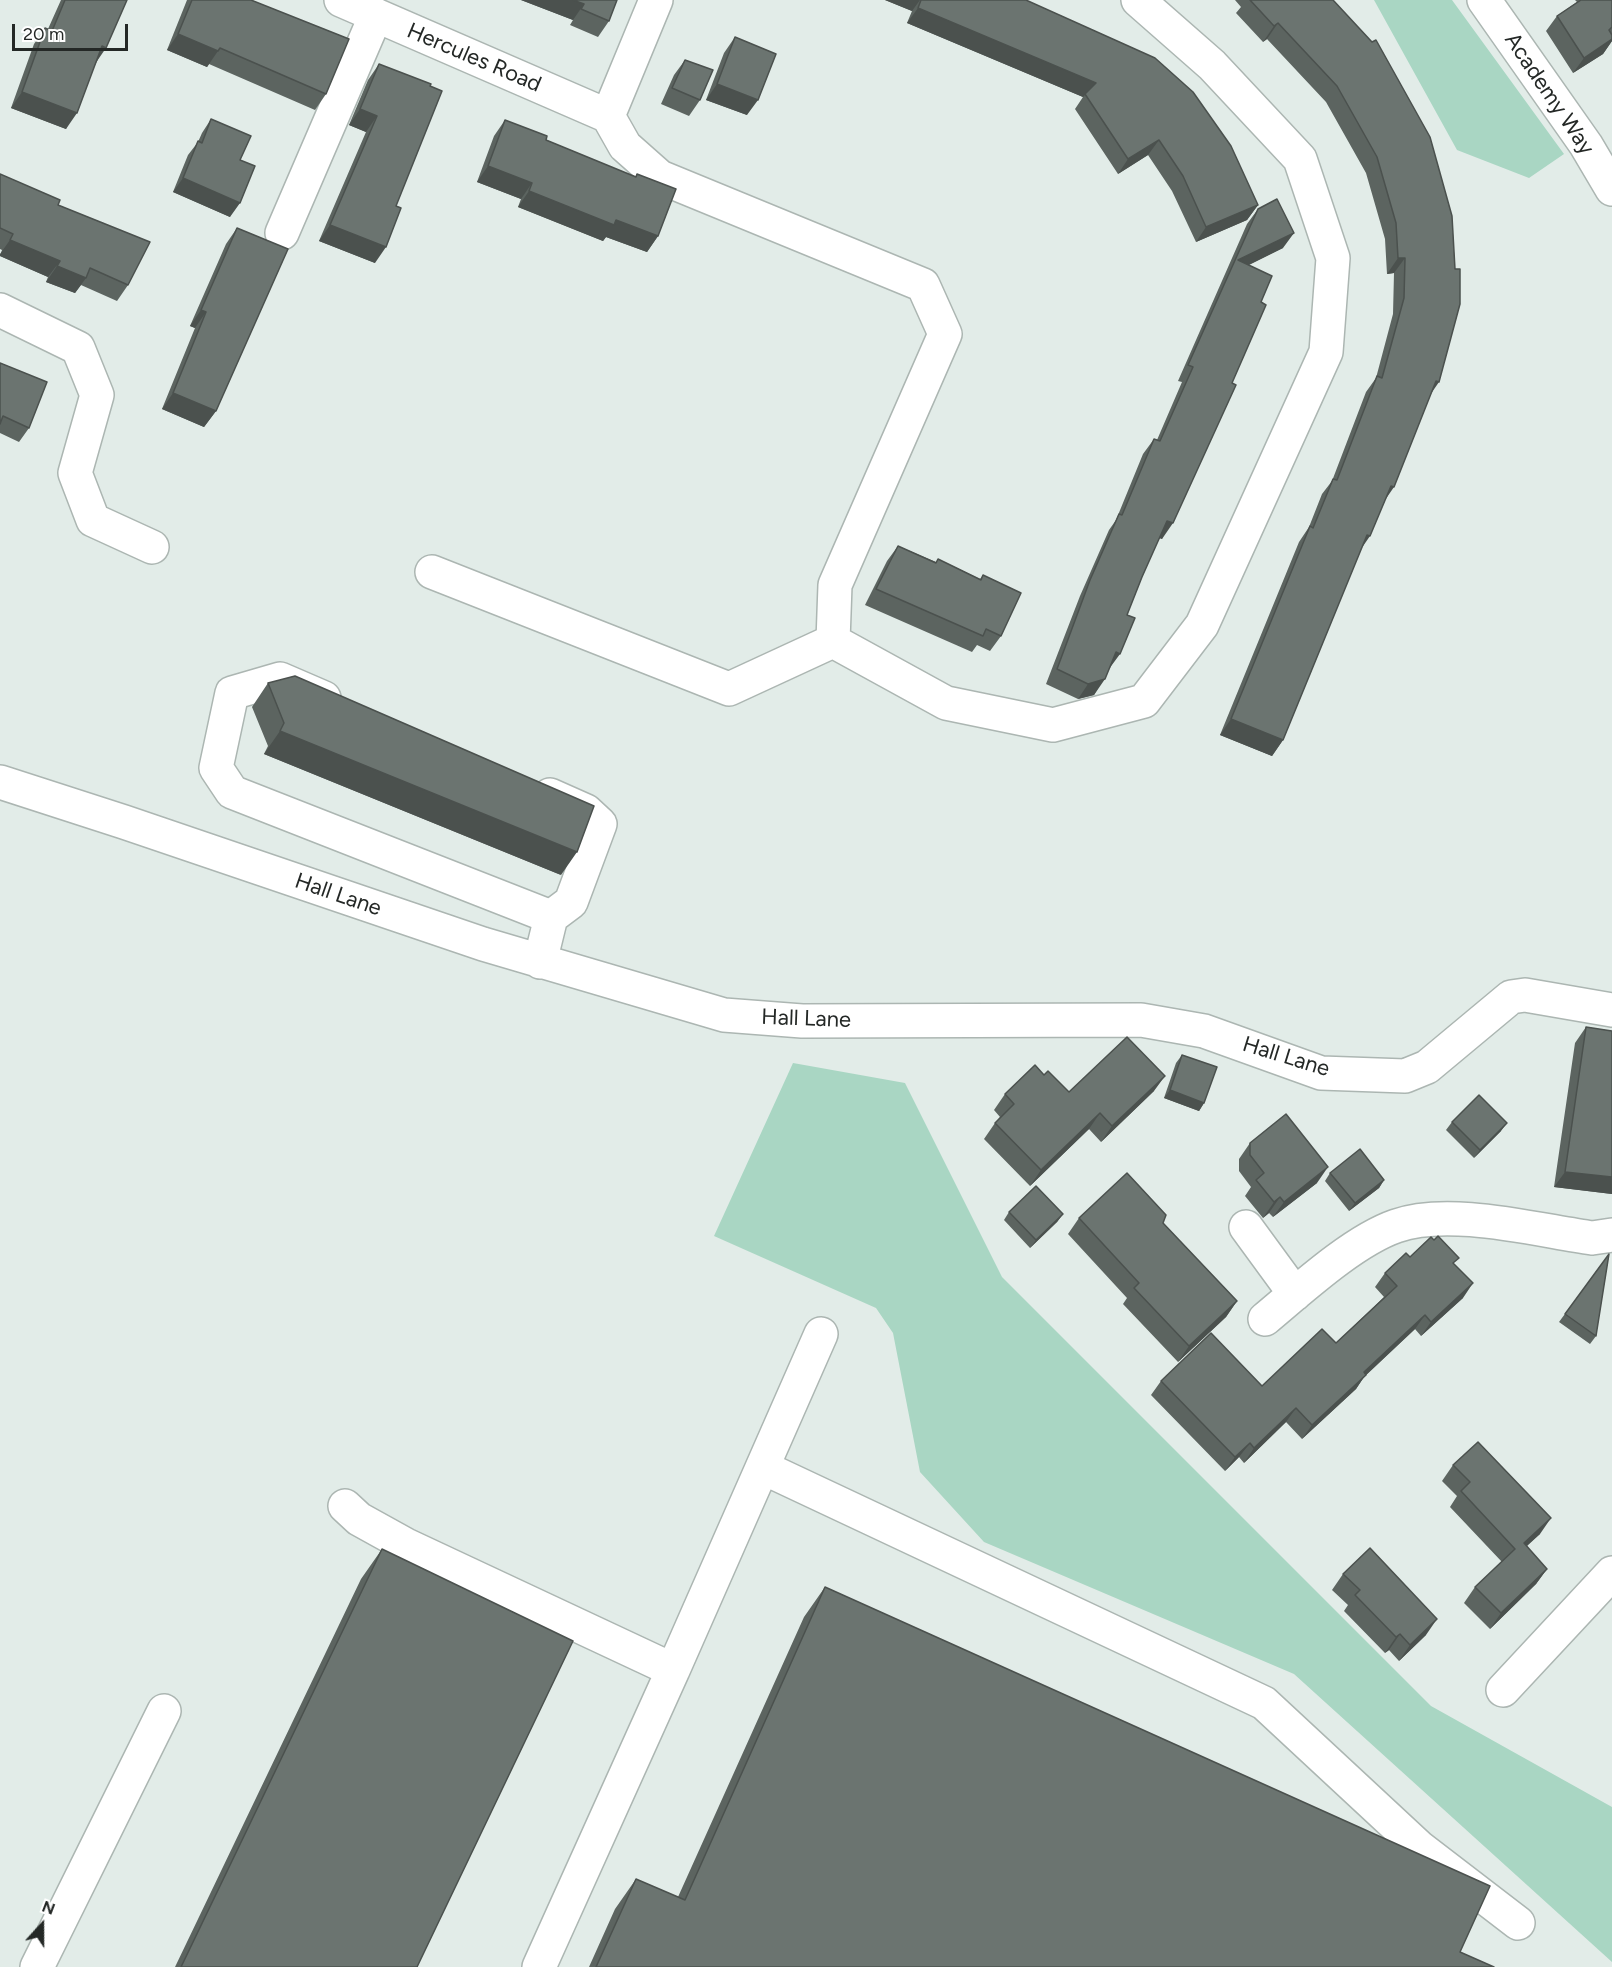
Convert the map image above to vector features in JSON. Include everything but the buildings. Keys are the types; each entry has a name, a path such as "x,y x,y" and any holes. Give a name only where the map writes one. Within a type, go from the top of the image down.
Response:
{"street":[{"name":"Hercules Road","path":"341,0 608,116"},
{"path":"656,0 608,116 626,146 660,177 922,285 945,334 835,585 834,641"},
{"path":"834,641 946,703 1053,725 1143,701 1202,625 1326,352 1333,258 1300,159 1212,65 1138,0"},
{"name":"Academy Way","path":"1484,0 1586,145 1612,189"},
{"path":"282,233 376,15"},
{"path":"0,310 78,348 97,395 75,473 93,520 152,547"},
{"path":"432,572 729,689 834,641"},
{"path":"357,712 280,679 232,693 216,768 232,792 551,918"},
{"name":"Hall Lane","path":"0,782 540,962 724,1015 802,1021 1141,1020 1204,1031 1321,1073 1405,1076 1427,1067 1511,997 1525,995 1612,1010"},
{"path":"521,783 586,811 600,824 572,902 551,918 540,962"},
{"path":"1265,1319 1369,1239 1397,1225 1427,1218 1454,1218 1592,1238 1612,1235"},
{"path":"1246,1227 1295,1294"},
{"path":"539,1967 764,1468 821,1334"},
{"path":"764,1468 1264,1703 1419,1847 1518,1923"},
{"path":"345,1506 359,1519 406,1545 673,1670"},
{"path":"1503,1690 1602,1584"},
{"path":"37,1967 164,1711"}],"green space":[{"path":"1374,0 1452,0 1564,154 1529,178 1457,150"},
{"path":"793,1063 905,1083 1002,1277 1431,1706 1612,1807 1612,1962 1294,1674 984,1542 920,1472 893,1333 876,1308 714,1236"}]}
